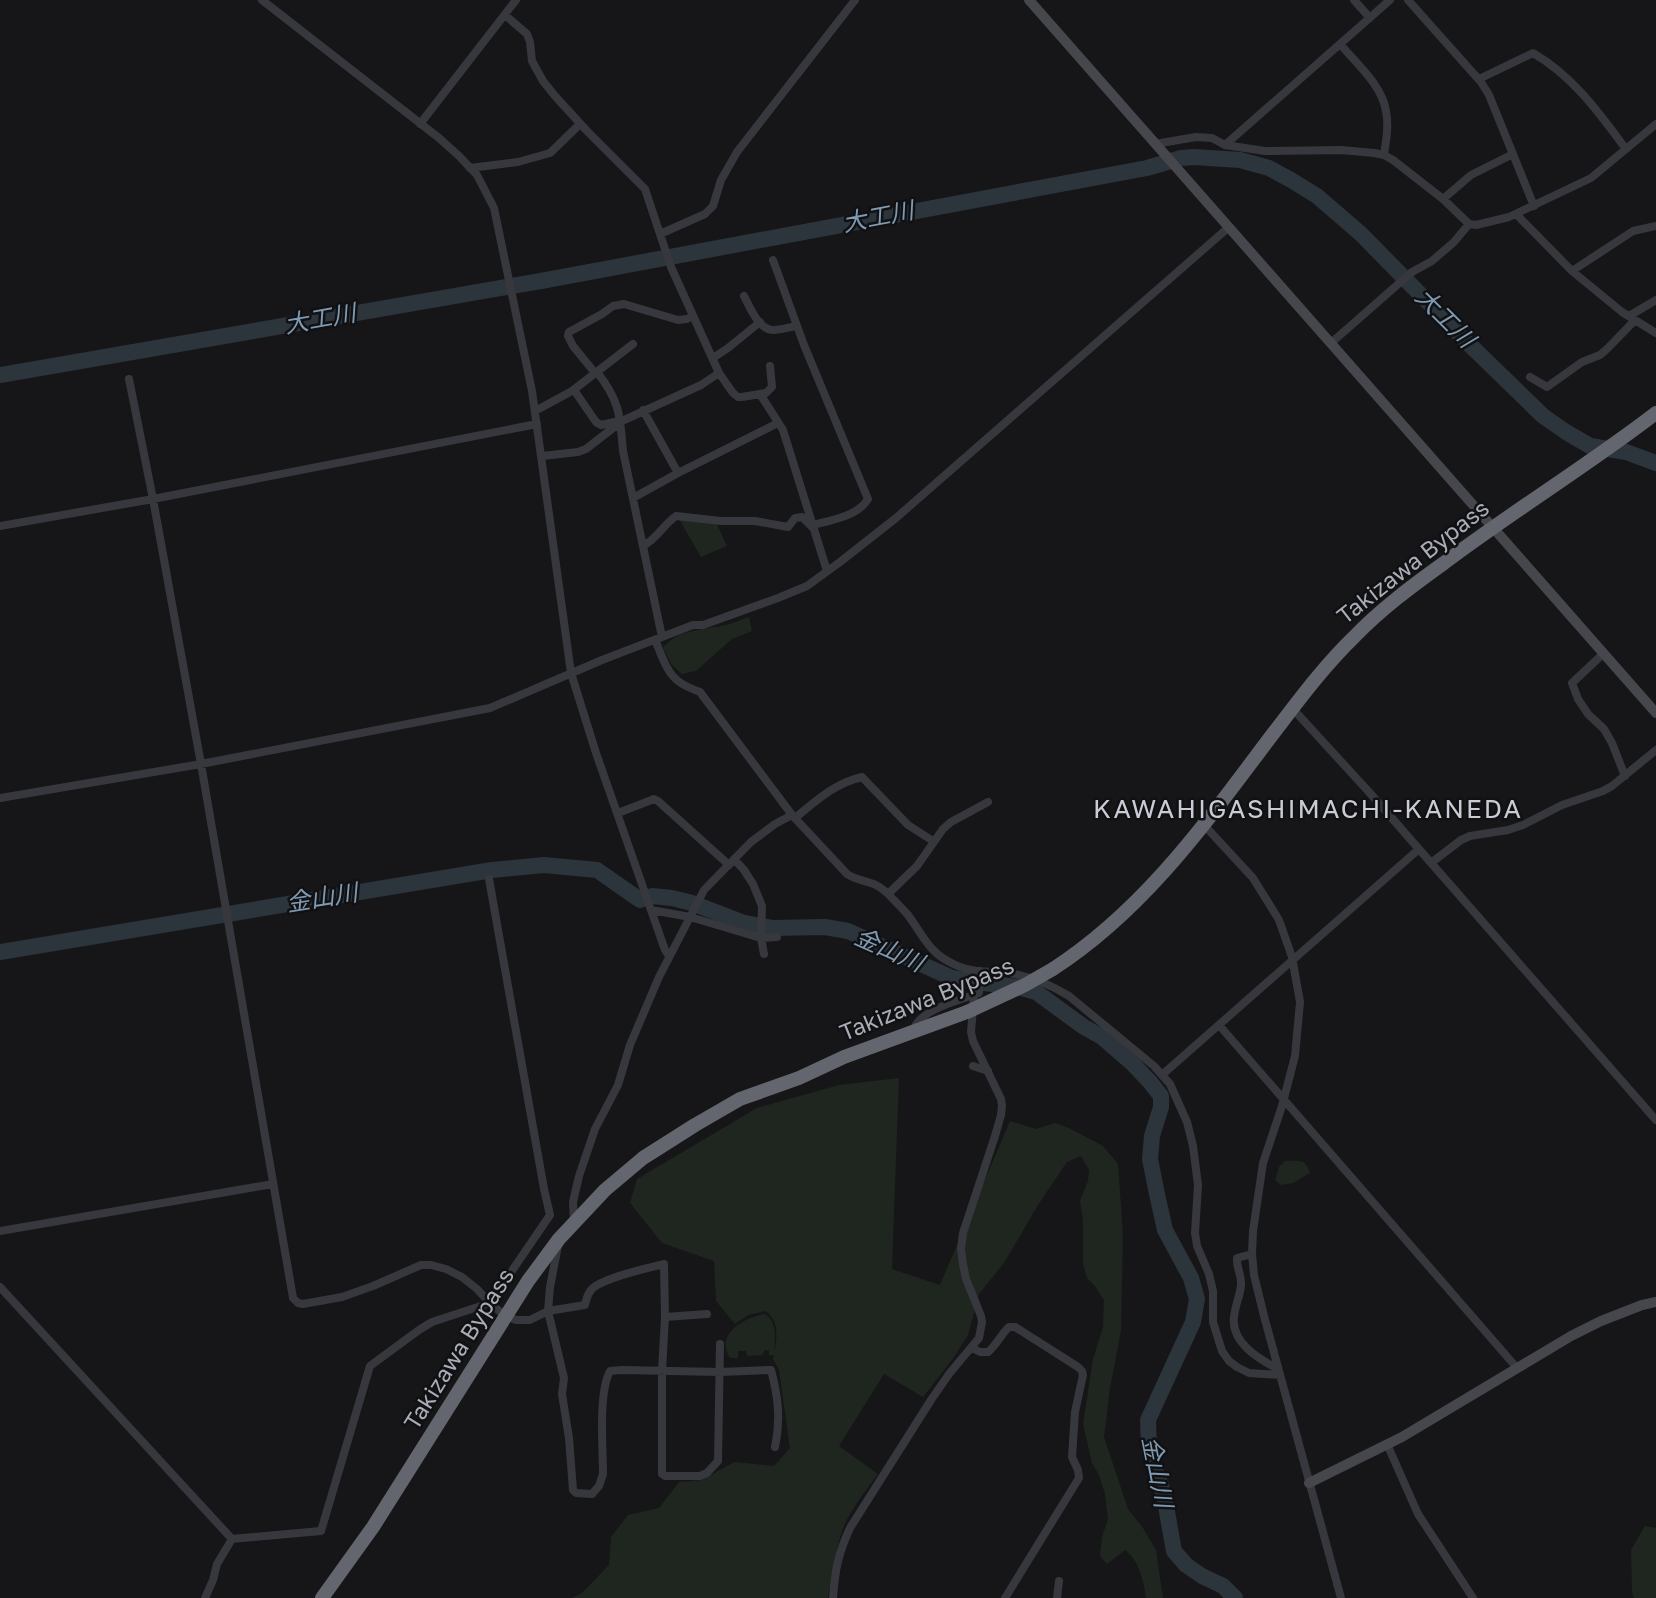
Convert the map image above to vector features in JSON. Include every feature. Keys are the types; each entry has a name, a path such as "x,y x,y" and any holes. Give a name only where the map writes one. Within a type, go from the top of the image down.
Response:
{"highway":[{"name":"Takizawa Bypass","path":"322,1598 373,1527 528,1282 559,1239 624,1172 662,1145 740,1100 799,1078 844,1057 967,1012 1025,985 1085,947 1123,915 1163,874 1331,660 1382,609 1493,526 1656,413"}],"street":[{"path":"262,0 439,138 477,175 494,208 535,411 571,673 669,956"},
{"path":"420,124 516,0"},
{"path":"660,234 705,214 713,206 721,180 737,152 856,0"},
{"path":"1029,0 1656,713"},
{"path":"1354,0 1370,18"},
{"path":"1225,145 1390,0"},
{"path":"1408,0 1479,79 1489,95 1534,206"},
{"path":"505,15 527,34 536,70 555,96 645,189 671,267 719,373 738,397 742,397 766,393 772,387 770,366"},
{"path":"1340,44 1381,95 1388,124 1384,155"},
{"path":"1479,79 1533,53 1563,73 1586,96 1626,149"},
{"path":"470,168 518,162 550,153 580,124"},
{"path":"1154,144 1196,137 1212,138 1225,145 1265,151 1341,150 1384,155 1443,199 1469,224 1476,225 1516,214 1591,178 1656,124"},
{"path":"1443,199 1471,175 1513,154"},
{"path":"1516,214 1572,271 1632,318 1656,333"},
{"path":"1331,343 1412,272 1439,255 1469,224"},
{"path":"1572,271 1633,231 1656,226"},
{"path":"0,798 201,764 491,708 692,625 704,625 807,586 896,518 1229,227"},
{"path":"773,260 868,499 856,510 814,527"},
{"path":"744,296 753,314 767,329 797,326"},
{"path":"1530,377 1547,387 1582,362 1600,355 1632,318 1656,300"},
{"path":"694,316 678,320 624,304 613,306 569,332 568,336 611,393 622,421 624,451 658,639 670,673 675,680 699,692 793,817 847,874 875,883 888,894 900,905 928,946 937,954 961,968 1007,972 1053,986 1069,996 1163,1074 1177,1098 1193,1146 1198,1185 1195,1233 1197,1247 1213,1291 1213,1322 1222,1351 1229,1361 1249,1373 1279,1372"},
{"path":"713,358 760,322"},
{"path":"535,411 574,390 633,344"},
{"path":"542,456 586,449 622,421 719,373"},
{"path":"129,379 201,764 293,1298 303,1304 342,1297 421,1265 431,1265 462,1277 505,1315 516,1320 530,1320 548,1311 585,1305 590,1290 597,1285 664,1264 662,1474 665,1476 700,1476 707,1473 718,1461 720,1344"},
{"path":"574,390 596,422 601,425 622,421"},
{"path":"760,394 783,430 827,571"},
{"path":"643,410 678,473"},
{"path":"633,498 778,423"},
{"path":"0,526 537,424"},
{"path":"643,546 676,516 721,521 755,521 788,527 795,519 802,517 814,527"},
{"path":"1604,653 1572,682 1578,699 1588,714 1604,729 1612,743 1625,776"},
{"path":"1292,708 1656,1120"},
{"path":"1431,863 1461,840 1484,832 1508,830 1523,825 1562,805 1604,791 1656,750"},
{"path":"574,1222 573,1202 595,1129 618,1085 630,1045 669,956 704,890 764,831 793,817 850,779 862,777 908,825 933,841"},
{"path":"618,813 654,799 744,870 762,906 761,938 764,954"},
{"path":"888,894 917,866 933,841 951,822 988,802"},
{"path":"1204,825 1252,878 1279,920 1293,960 1300,1002 1295,1056 1263,1163 1252,1254 1254,1275 1279,1372 1341,1598"},
{"path":"1163,1074 1419,849"},
{"path":"232,1539 321,1531 370,1366 432,1322 491,1303 550,1215 489,879"},
{"path":"652,910 690,917 761,938 777,937"},
{"path":"913,1033 913,1027 927,1012 979,993 980,971"},
{"path":"833,1598 835,1568 850,1528 931,1400 979,1338 982,1322 966,1279 961,1249 963,1233 1002,1106 973,1041 971,1032 974,995"},
{"path":"1219,1025 1517,1368"},
{"path":"973,1066 988,1071"},
{"path":"0,1231 273,1184"},
{"path":"559,1239 548,1311 564,1378 562,1394 573,1490 576,1493 592,1494 599,1486 603,1474 604,1394 605,1380 610,1371 771,1370 778,1399 775,1447"},
{"path":"1252,1254 1237,1258 1241,1281 1234,1320 1235,1329 1246,1348 1279,1372"},
{"path":"0,1287 232,1539"},
{"path":"1309,1483 1402,1437 1571,1336 1642,1304 1656,1302"},
{"path":"665,1317 707,1314"},
{"path":"972,1348 988,1352 1006,1329 1015,1327 1078,1367 1083,1375 1075,1412 1072,1457 1079,1478 1005,1598"},
{"path":"1387,1444 1418,1514 1473,1598"},
{"path":"205,1598 217,1564 232,1539"},
{"path":"1057,1598 1059,1581"}],"shaded area":[{"path":"679,519 716,522 727,546 701,557"},
{"path":"749,617 752,631 732,639 696,671 682,674 672,665 663,648 674,638 687,633 723,626"},
{"path":"899,1078 892,1269 940,1285 1010,1121 1036,1129 1055,1123 1069,1128 1103,1146 1118,1164 1123,1235 1121,1331 1104,1437 1128,1509 1156,1550 1163,1598 1146,1598 1137,1565 1125,1550 1107,1564 1100,1556 1108,1519 1105,1494 1092,1463 1083,1424 1093,1359 1103,1327 1104,1300 1087,1278 1083,1263 1080,1200 1088,1181 1089,1170 1081,1156 1067,1162 1004,1263 979,1294 968,1335 923,1397 884,1374 839,1446 878,1474 845,1523 828,1598 572,1598 582,1593 609,1565 611,1537 628,1515 659,1508 679,1482 702,1480 734,1462 774,1466 790,1448 779,1370 773,1359 774,1355 769,1355 769,1351 765,1350 762,1355 747,1356 746,1351 738,1351 738,1358 730,1358 726,1349 726,1341 734,1328 765,1314 774,1326 775,1350 776,1334 773,1320 766,1311 748,1315 735,1324 716,1301 714,1261 662,1243 630,1203 637,1179 757,1108 839,1085"},
{"path":"1285,1161 1304,1163 1310,1173 1293,1183 1281,1185 1275,1180 1279,1167"},
{"path":"1645,1526 1656,1528 1656,1598 1634,1598 1631,1550"}],"waterway":[{"name":"大工川","path":"0,375 541,281 1194,157 1240,160 1269,168 1317,196 1361,234 1543,416 1590,446 1626,452 1656,463"},
{"name":"金山川","path":"0,952 492,870 544,865 597,870 640,900 652,896 672,898 744,923 772,928 825,927 848,931 952,978 1036,992 1102,1037 1133,1064 1161,1096 1150,1159 1165,1230 1191,1278 1197,1299 1193,1322 1148,1420 1149,1451 1164,1495 1174,1551 1186,1565 1223,1586 1235,1598"}],"district":[{"name":"KAWAHIGASHIMACHI-KANEDA","path":"1308,809"}]}
